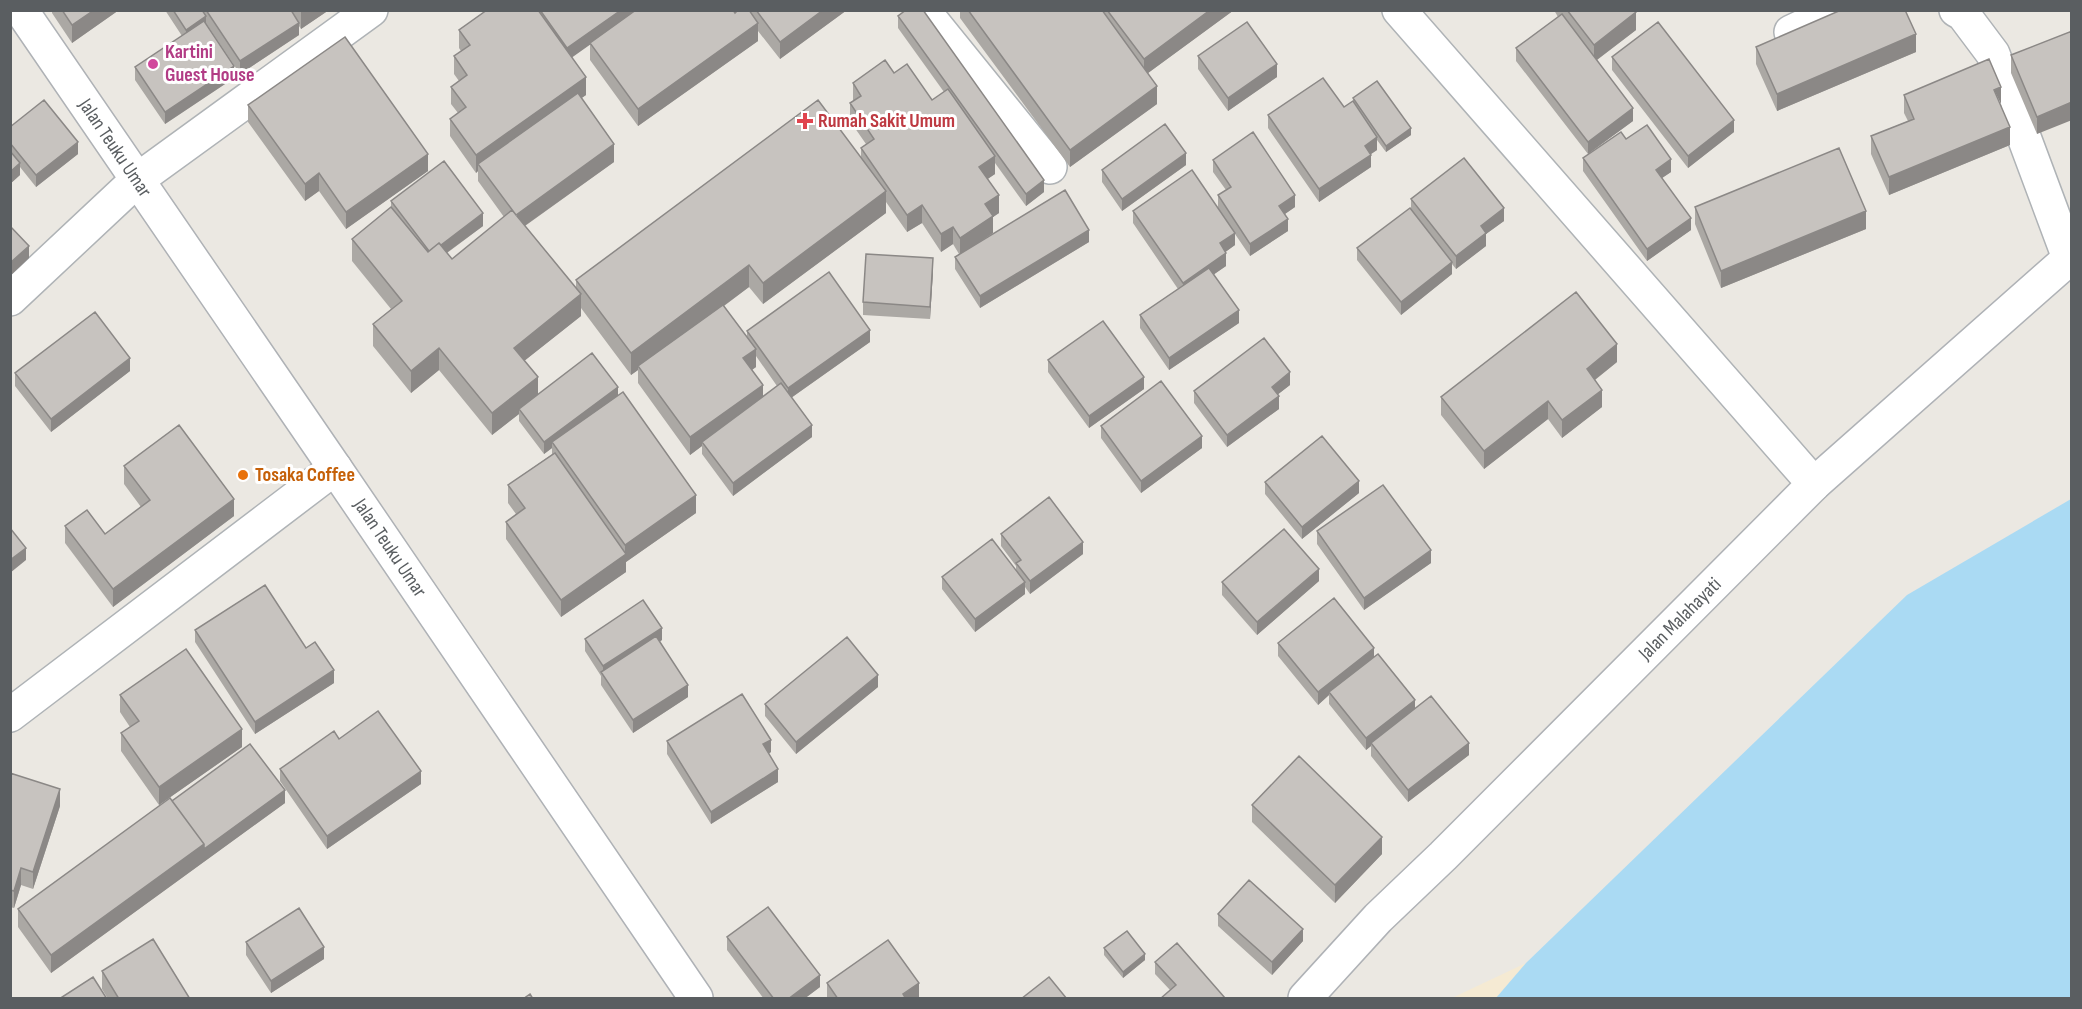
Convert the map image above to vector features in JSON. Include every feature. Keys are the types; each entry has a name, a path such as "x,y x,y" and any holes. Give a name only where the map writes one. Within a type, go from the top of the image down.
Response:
{"main road":[{"name":"Jalan Teuku Umar","path":"21,10 696,999"},
{"path":"10,299 137,180 371,10"},
{"path":"923,10 1050,167"},
{"path":"1399,10 1814,484"},
{"path":"1791,32 1838,10"},
{"path":"1956,10 1963,14 1993,54 2070,257"},
{"name":"Jalan Malahayati","path":"1305,999 1378,918 1443,856 1814,484 2070,257"},
{"path":"10,715 335,468"}],"sand":[{"path":"1526,963 1496,998 1452,998"}],"water":[{"path":"2071,499 2071,998 1496,998 1526,963 1907,595"}],"building":[{"path":"62,10 94,10 72,25"},
{"path":"173,10 202,10 206,16 186,30"},
{"path":"206,10 291,10 299,23 240,61"},
{"path":"487,10 538,10 586,77 476,155 450,119 466,107 451,87 467,75 454,56 470,45 459,30"},
{"path":"540,10 621,10 567,48"},
{"path":"636,10 733,10 735,13 738,10 749,10 758,23 638,109 590,43"},
{"path":"756,10 823,10 780,42"},
{"path":"906,10 923,10 1044,180 1026,194 898,16"},
{"path":"968,10 1102,10 1157,86 1070,150"},
{"path":"1107,10 1210,10 1144,59"},
{"path":"1567,10 1635,10 1636,12 1594,45"},
{"path":"1841,10 1905,10 1916,34 1777,94 1756,47"},
{"path":"1562,14 1633,108 1588,142 1516,48"},
{"path":"204,21 234,66 165,112 135,67"},
{"path":"1247,22 1277,64 1228,98 1198,56"},
{"path":"1658,22 1734,120 1688,156 1612,57"},
{"path":"2072,31 2072,102 2037,117 2011,55"},
{"path":"345,37 428,154 346,212 319,173 305,184 248,105"},
{"path":"1989,59 2001,87 1994,90 2010,127 1889,177 1871,136 1914,119 1904,95"},
{"path":"885,60 894,73 907,64 932,100 948,89 995,156 979,167 999,195 985,204 993,216 960,238 953,227 941,234 922,205 907,215 861,148 874,139 850,103 861,96 853,83"},
{"path":"1323,78 1344,107 1353,101 1377,137 1365,146 1371,155 1319,189 1268,115"},
{"path":"1377,81 1411,128 1386,146 1353,98"},
{"path":"578,93 614,144 516,215 478,164"},
{"path":"44,100 78,142 36,175 10,143 10,127"},
{"path":"818,100 886,191 763,283 749,265 631,353 576,280"},
{"path":"1165,124 1186,153 1122,199 1102,170"},
{"path":"1647,125 1671,159 1656,170 1691,218 1647,249 1583,158 1621,132 1626,139"},
{"path":"1253,132 1295,195 1279,206 1288,219 1250,244 1218,195 1231,187 1213,160"},
{"path":"1839,148 1866,211 1721,271 1695,207"},
{"path":"10,151 20,163 10,172"},
{"path":"1464,158 1504,208 1481,226 1486,233 1456,256 1411,199"},
{"path":"444,161 483,213 441,245 439,243 429,251 391,201"},
{"path":"1192,170 1235,233 1220,243 1226,253 1183,283 1133,211"},
{"path":"1065,190 1089,230 980,296 955,257"},
{"path":"391,207 428,252 439,243 452,259 512,210 581,294 514,348 538,377 492,413 439,348 411,371 373,324 402,301 352,239"},
{"path":"1410,208 1452,262 1401,302 1357,248"},
{"path":"10,226 29,246 10,263"},
{"path":"866,254 933,258 930,307 863,302"},
{"path":"1209,268 1239,310 1169,358 1140,315"},
{"path":"829,272 870,330 788,388 747,331"},
{"path":"1576,292 1617,344 1587,369 1602,390 1562,420 1548,401 1484,451 1441,397"},
{"path":"723,305 756,349 743,358 763,385 690,437 638,366"},
{"path":"95,312 130,358 51,419 15,373"},
{"path":"1103,321 1144,377 1089,416 1048,360"},
{"path":"1264,338 1290,372 1272,387 1279,396 1227,435 1194,391"},
{"path":"592,353 618,387 544,442 519,409"},
{"path":"1161,381 1202,436 1141,481 1101,426"},
{"path":"781,383 812,425 733,483 702,442"},
{"path":"623,392 696,495 625,545 552,442"},
{"path":"179,425 234,499 113,589 65,526 87,510 105,534 150,500 124,466"},
{"path":"1322,436 1359,481 1302,527 1265,482"},
{"path":"555,453 626,554 561,600 506,522 525,508 508,485"},
{"path":"1383,485 1431,550 1364,598 1317,531"},
{"path":"1049,497 1083,542 1030,581 1016,563 1021,560 1001,534"},
{"path":"10,528 26,548 10,560"},
{"path":"1284,529 1319,569 1257,622 1222,582"},
{"path":"992,539 1025,582 975,619 942,577"},
{"path":"265,585 306,648 315,642 334,670 255,722 195,630"},
{"path":"1334,598 1374,648 1318,692 1278,643"},
{"path":"643,600 662,628 603,666 585,639"},
{"path":"656,636 688,685 633,720 601,672"},
{"path":"847,637 878,675 796,742 765,704"},
{"path":"186,649 242,729 159,787 121,733 139,721 120,695"},
{"path":"1378,654 1415,700 1366,738 1329,692"},
{"path":"742,694 771,740 763,744 778,769 711,812 667,741"},
{"path":"1431,696 1469,743 1408,790 1371,743"},
{"path":"378,711 421,771 327,836 280,769 334,731 339,739"},
{"path":"250,744 285,790 204,849 204,844 172,801"},
{"path":"1299,756 1382,837 1335,885 1252,805"},
{"path":"10,773 60,789 33,872 21,868 14,891 10,890"},
{"path":"170,798 204,844 51,955 18,909"},
{"path":"1249,880 1303,929 1272,962 1218,914"},
{"path":"768,907 820,975 788,999 774,999 727,937"},
{"path":"299,908 324,947 271,981 246,942"},
{"path":"1127,931 1145,954 1123,972 1104,948"},
{"path":"153,939 190,999 119,999 102,971"},
{"path":"888,940 919,983 903,994 906,999 838,999 827,983"},
{"path":"1177,943 1224,999 1160,999 1176,985 1155,962"},
{"path":"93,977 107,999 59,999"},
{"path":"1049,977 1067,999 1021,999"},
{"path":"530,994 533,999 523,999"}],"place":[{"name":"Kartini Guest House","path":"153,64"},
{"name":"Rumah Sakit Umum","path":"805,121"},
{"name":"Tosaka Coffee","path":"243,475"}]}
